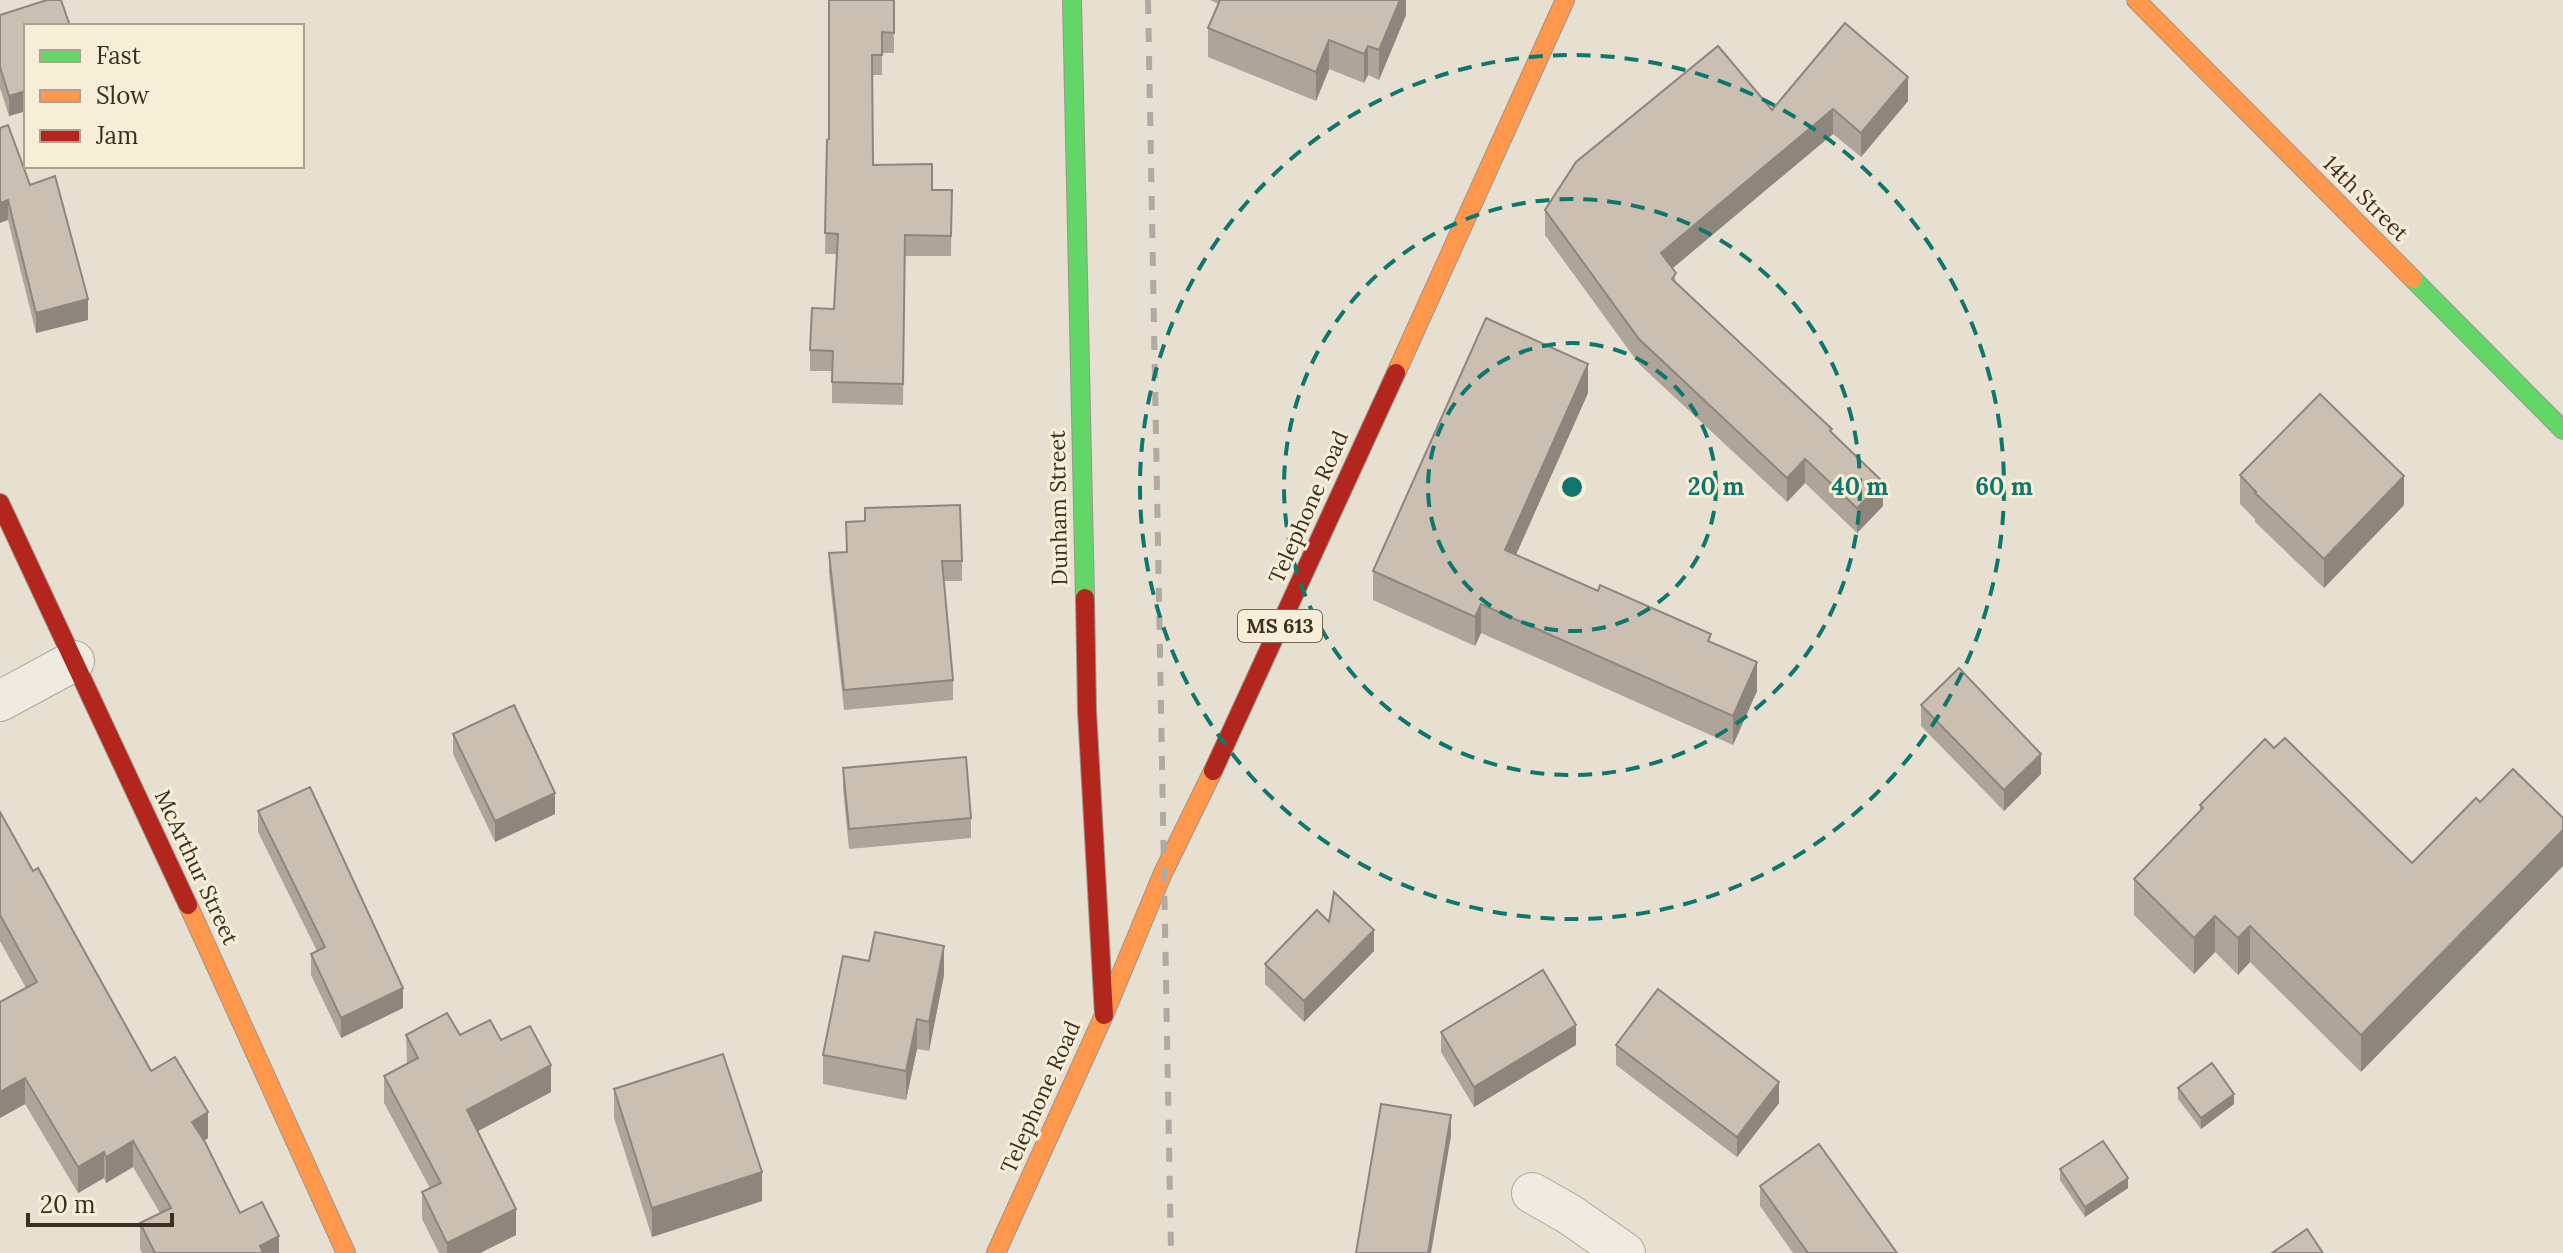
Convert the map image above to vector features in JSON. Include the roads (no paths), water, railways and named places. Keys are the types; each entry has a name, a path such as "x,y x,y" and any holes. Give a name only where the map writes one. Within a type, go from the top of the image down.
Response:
{"street":[{"name":"Dunham Street","path":"1072,0 1087,711 1104,1015"},
{"name":"Telephone Road","path":"996,1253 1104,1015 1163,873 1232,733 1565,0"},
{"name":"14th Street","path":"2136,0 2563,430"},
{"name":"McArthur Street","path":"0,503 346,1253"},
{"path":"0,701 74,661"},
{"path":"1532,1193 1569,1214 1625,1253"}],"railway":[{"path":"1148,0 1171,1253"}]}
